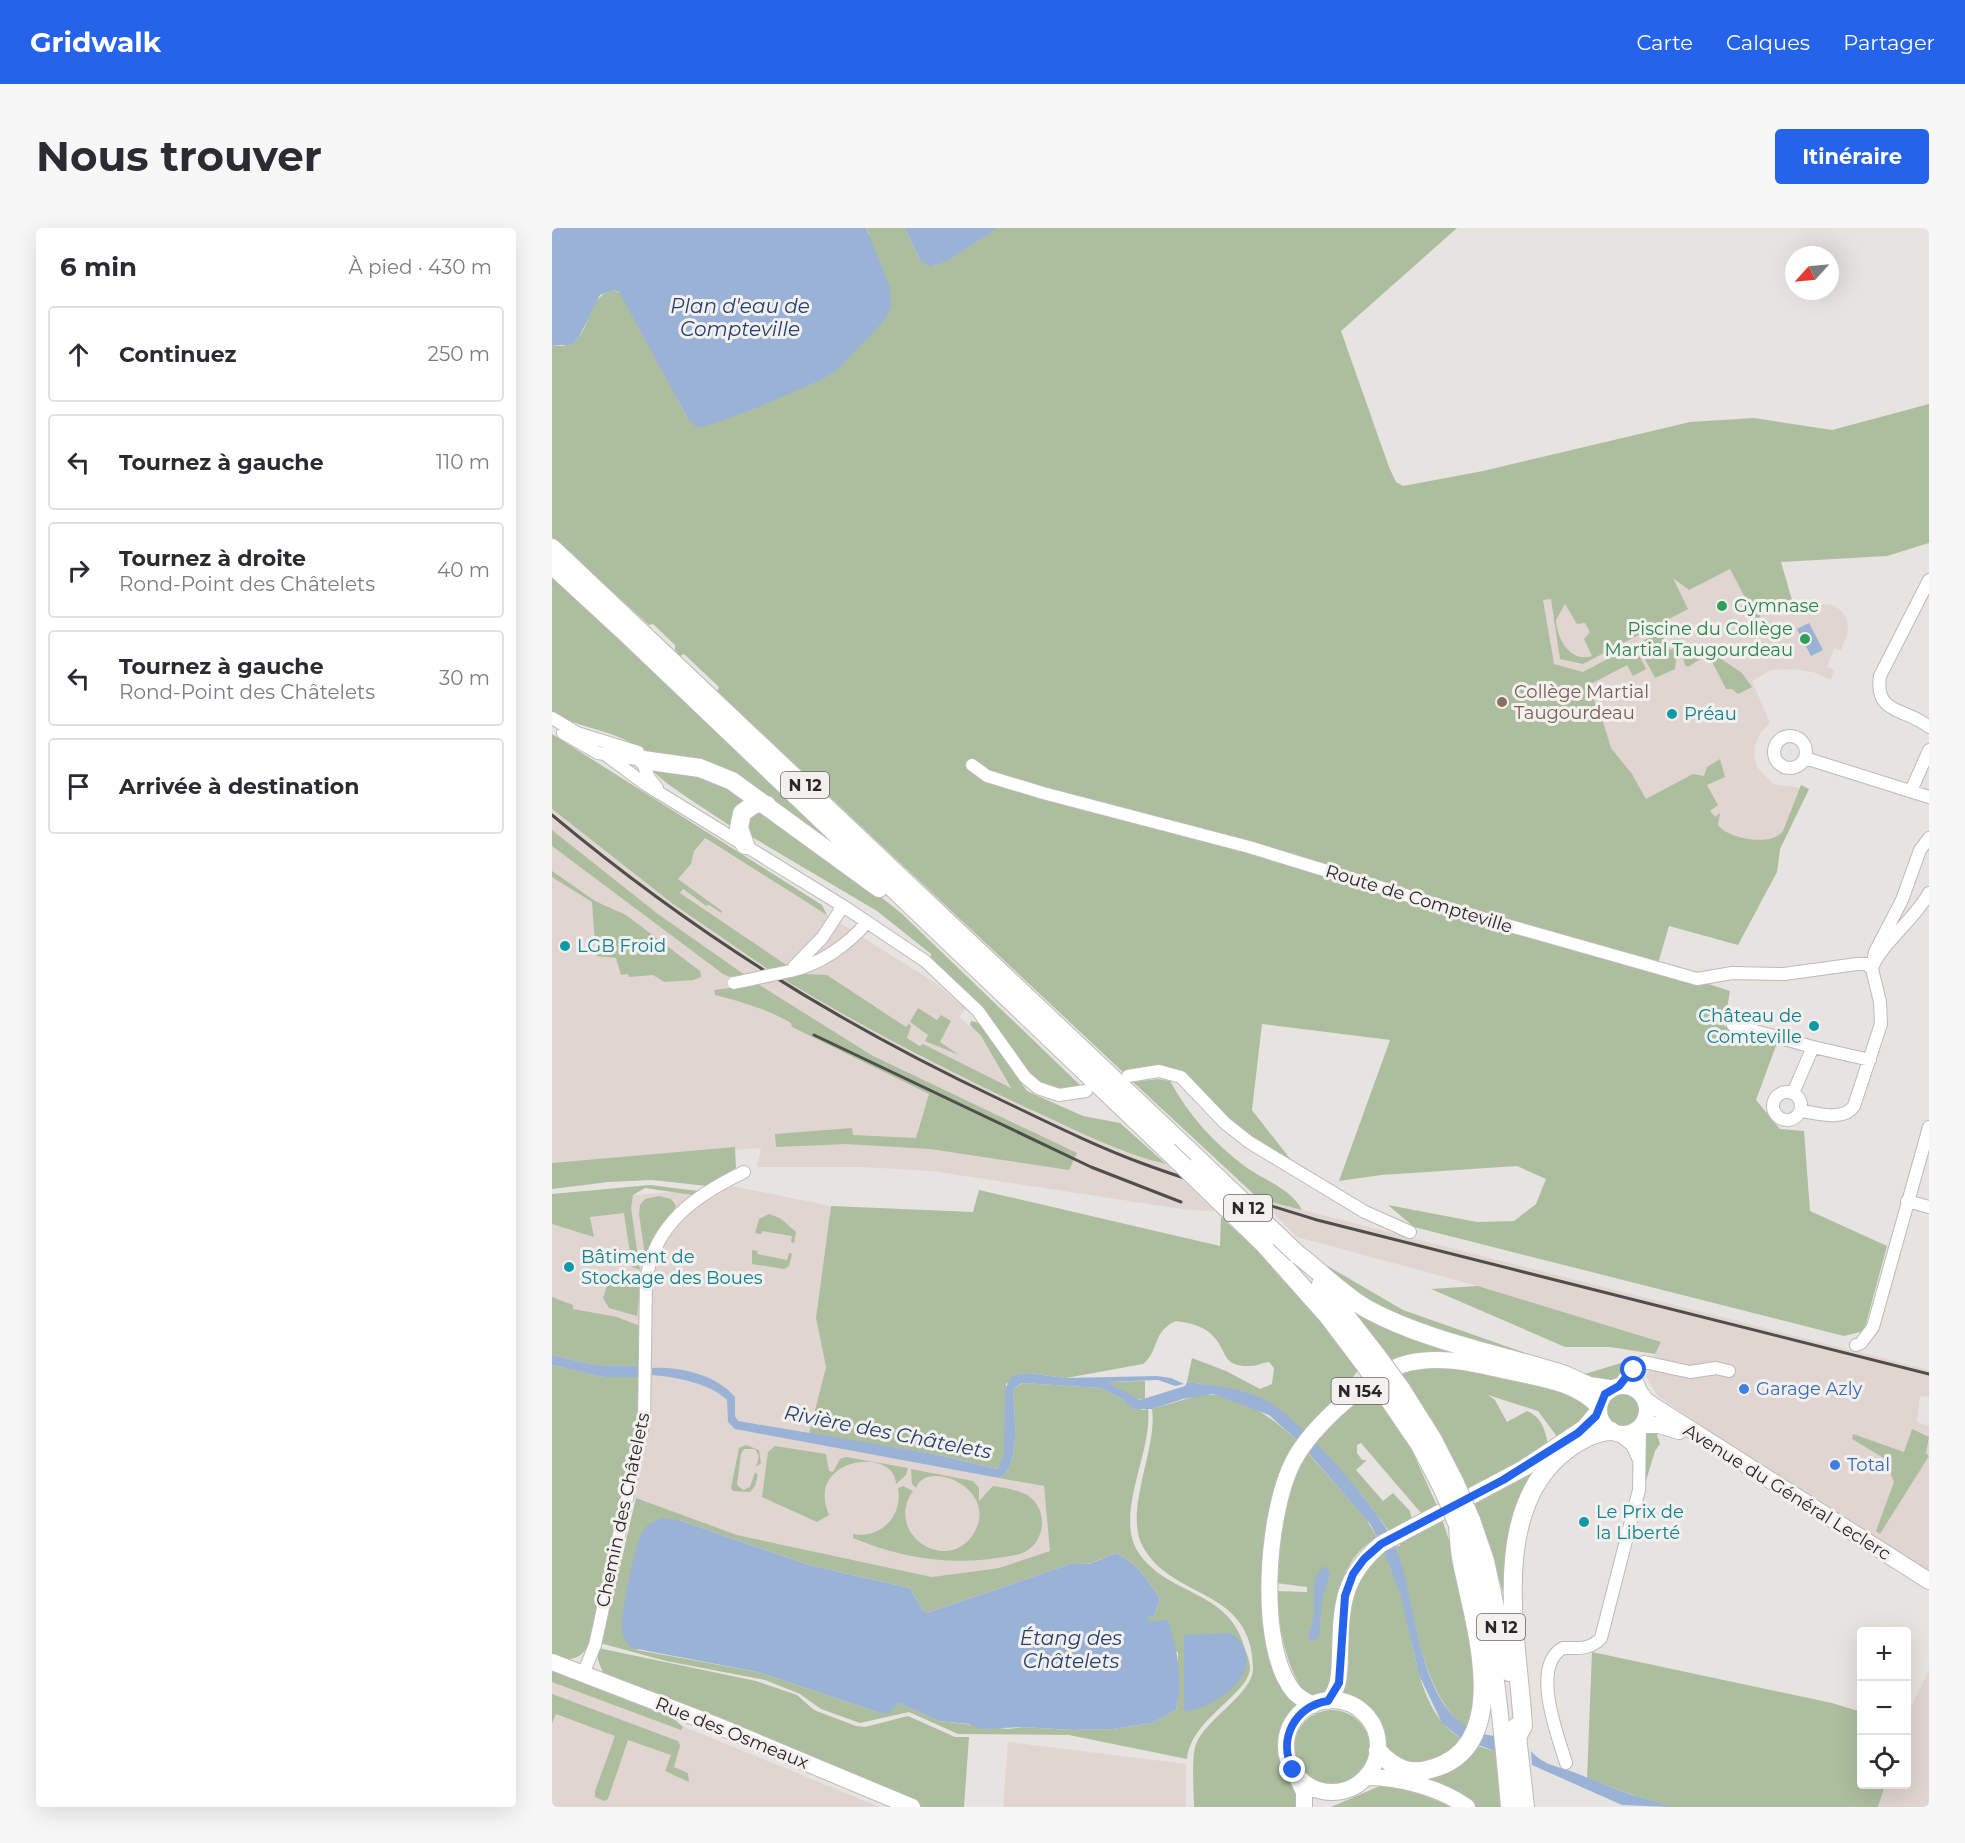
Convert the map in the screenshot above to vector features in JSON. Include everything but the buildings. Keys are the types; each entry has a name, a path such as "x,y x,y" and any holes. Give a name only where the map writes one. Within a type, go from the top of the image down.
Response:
{"highway":[{"name":"N 12","path":"552,548 1297,1254 1394,1394 1420,1445 1449,1486 1485,1562 1502,1630 1525,1807"},
{"name":"N 12","path":"552,565 1264,1244 1371,1360"},
{"path":"643,760 687,765 732,781 884,892 1021,1010"},
{"path":"746,844 739,828 742,813 756,804 767,805"},
{"path":"1297,1254 1349,1297 1381,1316 1410,1328 1557,1373 1589,1386 1614,1388"},
{"path":"1517,1737 1523,1726 1513,1571 1514,1543 1521,1514 1536,1484 1554,1462 1581,1441 1597,1433 1614,1432"},
{"path":"1378,1751 1393,1766 1413,1772 1439,1767 1460,1754 1477,1727 1482,1703 1480,1660 1470,1588 1461,1558 1465,1523"}],"main road":[{"name":"N 154","path":"1320,1703 1294,1692 1282,1665 1271,1617 1269,1577 1272,1538 1287,1476 1297,1455 1321,1423 1391,1371 1408,1363 1433,1359 1459,1361 1558,1383 1581,1393 1599,1409"},
{"path":"1632,1387 1644,1398 1647,1413 1641,1426 1630,1433 1614,1432 1602,1422 1599,1409 1601,1399 1614,1388 1632,1387"},
{"name":"Avenue du Général Leclerc","path":"1644,1398 1929,1581"},
{"path":"1305,1807 1304,1792 1288,1757 1287,1738 1298,1717 1320,1703 1339,1683 1341,1617 1347,1588 1358,1568 1388,1540 1524,1468 1584,1428 1599,1409"},
{"name":"Avenue du Général Leclerc","path":"1641,1426 1659,1425 1682,1433 1929,1590"},
{"name":"N 12","path":"1465,1523 1491,1646 1509,1807"},
{"name":"Rue des Osmeaux","path":"552,1662 718,1726 912,1807"},
{"path":"1320,1703 1346,1703 1365,1714 1376,1733 1378,1751 1374,1765 1366,1777 1356,1786 1338,1792 1321,1807"},
{"path":"1296,1774 1315,1789 1338,1792"},
{"path":"1366,1777 1400,1780 1452,1798 1467,1807"}],"street":[{"path":"1929,580 1880,676 1878,690 1887,706 1929,727"},
{"path":"552,718 583,735 635,750 643,760 649,778 660,791"},
{"path":"552,726 589,749 606,755 643,760"},
{"path":"1911,791 1929,750"},
{"path":"606,755 642,782 746,844 925,961 952,984 990,1026 1031,1083 1046,1092 1059,1095 1086,1091"},
{"path":"1805,758 1929,797"},
{"name":"Route de Compteville","path":"972,765 987,776 1042,794 1249,847 1483,919 1691,978 1709,979 1732,973 1770,975 1857,964 1867,964 1872,969"},
{"path":"1801,1111 1839,1115 1850,1112 1870,1059 1881,1018 1872,969 1878,942 1902,900 1920,850 1929,838"},
{"path":"1872,969 1880,954 1911,920 1929,893"},
{"path":"790,970 826,932 843,906"},
{"path":"729,982 808,966 844,945 867,922"},
{"path":"826,932 844,945"},
{"path":"1733,1024 1813,1047 1870,1059"},
{"path":"1793,1093 1813,1047"},
{"path":"1128,1076 1160,1071 1181,1077 1225,1123 1249,1142 1365,1212 1410,1232"},
{"path":"1784,1092 1793,1093 1800,1099 1801,1111 1796,1117 1788,1120 1780,1118 1775,1112 1774,1102 1778,1095 1784,1092"},
{"path":"1856,1345 1861,1343 1873,1327 1929,1127"},
{"name":"Chemin des Châtelets","path":"583,1674 595,1645 643,1426 646,1282 656,1246 678,1215 694,1199 744,1172"},
{"path":"1907,1201 1929,1207"},
{"path":"1614,1388 1635,1366 1649,1362 1690,1372 1716,1368 1729,1371"},
{"path":"1635,1366 1635,1377 1644,1398"},
{"path":"1566,1763 1549,1705 1547,1686 1552,1658 1563,1648 1584,1648 1594,1645 1601,1638 1637,1501 1641,1426"},
{"path":"1614,1432 1632,1445 1640,1465"}],"shaded area":[{"name":"Collège Martial Taugourdeau","path":"1687,554 1781,562 1792,600 1802,612 1824,604 1832,605 1842,611 1847,621 1848,632 1841,650 1834,649 1827,667 1834,670 1831,680 1813,672 1792,669 1771,670 1752,681 1770,723 1761,732 1755,745 1754,756 1758,768 1773,784 1809,789 1780,849 1528,777 1252,667"},
{"path":"552,809 673,904 769,970 788,966 680,893 682,889 706,906 709,905 720,913 722,911 678,879 691,864 694,851 704,838 934,982 966,1008 959,1017 981,1036 1011,1089 907,1038 919,1056 1080,1133 1120,1150 1166,1164 1215,1211 1188,1210 932,1171 861,1167 757,1167 761,1148 552,1163 552,846 730,977 745,975 658,914 552,830","holes":["758,984 863,1050 747,987"]},
{"path":"732,1186 831,1206 816,1318 826,1367 808,1442 1044,1486 1050,1551 999,1568 932,1577 737,1535 615,1492 565,1678 880,1807 552,1807 552,1201"},
{"path":"1259,1199 1929,1370 1929,1397 1920,1396 1917,1422 1929,1426 1929,1572 1807,1498 1658,1396 1646,1376 1660,1342 1478,1286 1297,1237"},
{"path":"1929,1670 1929,1807 1878,1807 1884,1789 1911,1789 1911,1707"},
{"path":"1008,1742 1186,1764 1186,1807 1003,1807"}],"green space":[{"path":"866,228 905,228 920,260 934,266 998,228 1457,228 1341,331 1389,467 1396,482 1403,486 1483,471 1690,422 1754,418 1832,430 1929,404 1929,543 1887,556 1781,562 1792,600 1769,601 1762,607 1760,617 1756,618 1730,569 1689,590 1673,578 1688,609 1583,664 1560,659 1551,599 1543,600 1554,664 1583,672 1634,645 1646,669 1633,676 1627,665 1587,686 1600,712 1611,748 1632,774 1646,799 1693,774 1704,776 1707,767 1720,759 1725,777 1707,785 1718,805 1710,811 1715,817 1720,813 1718,825 1723,830 1740,837 1760,840 1770,839 1783,831 1801,785 1809,789 1780,849 1777,872 1738,945 1669,926 1657,967 1730,991 1724,1026 1777,1043 1756,1100 1780,1129 1804,1131 1810,1211 1887,1246 1864,1331 1844,1336 1414,1227 1388,1205 1477,1222 1514,1221 1536,1204 1546,1179 1517,1166 1381,1175 1339,1181 1390,1040 1262,1024 1252,1110 1291,1160 1289,1162 1235,1125 1193,1081 1125,1074 717,691 719,687 684,654 680,656 675,650 675,645 653,624 649,625 552,537 552,345 566,345 575,341 582,333 595,303 602,295 613,290 622,294 688,419 794,391 831,372 844,361 869,234","holes":["1565,604 1577,624 1585,623 1590,632 1584,639 1592,656 1577,656 1571,653 1562,642 1556,620"]},
{"path":"552,577 823,832 843,854 782,811 644,753 627,740 552,713"},
{"path":"1660,632 1670,650 1683,643 1677,652 1675,669 1655,678 1637,644"},
{"path":"1702,646 1742,673 1752,687 1738,694 1732,689 1726,689 1708,654 1688,667 1685,665 1682,654 1693,647"},
{"path":"552,734 822,905 827,915 705,838 694,851 691,864 678,879 722,911 721,913 709,905 706,906 683,889 680,893 788,966 769,970 673,904 552,809"},
{"path":"652,769 711,778 747,799 729,825 674,788"},
{"path":"756,810 864,884 901,913 1083,1088 1064,1092 1034,1081 963,989 931,959 931,954 877,911 752,837 744,824"},
{"path":"552,830 658,914 745,975 730,977 723,974 552,846"},
{"path":"552,871 595,901 626,915 700,971 701,977 693,980 664,982 653,975 629,977 628,974 621,975 616,958 596,956 592,902 552,877"},
{"path":"805,974 827,975 906,1027 909,1024 911,1026 907,1038 920,1046 923,1044 1011,1088 981,1036 970,1025 971,1021 979,1023 1027,1091 1083,1116 1120,1123 1166,1164 1099,1141 969,1080 875,1032 783,979"},
{"path":"758,984 873,1056 1077,1153 1069,1170 930,1149 846,1144 776,1147 775,1134 852,1128 853,1135 916,1138 929,1094 792,1027 791,1023 782,1018 754,1006 715,995 714,990"},
{"path":"918,1008 937,1020 941,1015 951,1021 940,1042 959,1055 925,1041 928,1035 910,1022"},
{"path":"1158,1079 1170,1081 1194,1118 1224,1149 1247,1168 1285,1191 1302,1210 1259,1199 1133,1082"},
{"path":"735,1147 736,1168 707,1186 652,1180 608,1182 552,1189 552,1163"},
{"path":"650,1185 698,1191 693,1195 645,1188 633,1195 631,1208 640,1270 632,1267 624,1213 590,1217 594,1237 552,1224 552,1194"},
{"path":"979,1190 1220,1246 1221,1217 1276,1268 1358,1370 1351,1380 1362,1383 1306,1435 1280,1411 1252,1396 1187,1382 1192,1358 1226,1371 1260,1389 1272,1384 1274,1368 1269,1362 1251,1366 1235,1364 1227,1358 1214,1337 1206,1330 1176,1321 1163,1330 1152,1354 1143,1364 1066,1378 1028,1373 1006,1384 1005,1454 998,1469 934,1454 809,1434 826,1367 816,1318 831,1206 973,1212"},
{"path":"659,1196 671,1199 676,1206 646,1262 639,1214 640,1205 645,1199"},
{"path":"769,1214 780,1218 796,1232 794,1243 791,1242 792,1236 762,1231 761,1234 755,1233 759,1219"},
{"path":"752,1250 758,1251 757,1254 787,1260 789,1253 792,1254 789,1266 784,1269 752,1264"},
{"path":"1319,1261 1403,1310 1585,1374 1621,1363 1625,1365 1626,1370 1617,1379 1603,1383 1403,1318 1363,1299"},
{"path":"623,1274 634,1277 641,1284 637,1316 609,1308 603,1298 608,1282"},
{"path":"1478,1286 1661,1342 1655,1354 1610,1347 1565,1347 1431,1289"},
{"path":"552,1297 573,1305 573,1309 617,1317 640,1326 639,1366 594,1365 552,1355"},
{"path":"1353,1309 1516,1364 1392,1364"},
{"path":"552,1365 603,1377 639,1377 637,1422 590,1641 580,1656 570,1659 552,1658"},
{"path":"1442,1365 1561,1388 1588,1402 1591,1414 1558,1438 1538,1411 1488,1395 1495,1400 1507,1422 1527,1411 1536,1417 1544,1428 1548,1443 1469,1491 1433,1421 1398,1372"},
{"path":"1145,1381 1145,1400 1130,1396 1104,1382"},
{"path":"1023,1383 1101,1388 1143,1410 1148,1409 1145,1444 1132,1501 1130,1520 1132,1537 1138,1552 1150,1566 1225,1613 1236,1627 1250,1665 1247,1678 1240,1688 1198,1731 1187,1759 1069,1735 958,1734 909,1712 860,1723 821,1709 800,1694 765,1680 666,1661 600,1643 616,1568 620,1566 636,1498 737,1535 932,1577 999,1568 1050,1551 1044,1486 999,1478 1011,1463 1014,1451 1013,1389","holes":["679,1520 809,1565 910,1588 922,1609 927,1613 1073,1563 1088,1564 1116,1553 1136,1567 1160,1598 1154,1616 1148,1617 1148,1622 1178,1653 1176,1710 1152,1723 1113,1729 1072,1730 1023,1727 1008,1729 939,1721 898,1703 883,1714 758,1672 637,1650"]},
{"path":"1622,1391 1632,1394 1641,1409 1638,1420 1625,1427 1610,1423 1605,1413 1606,1402"},
{"path":"1372,1392 1409,1444 1438,1508 1421,1513 1361,1443 1357,1445 1357,1453 1362,1460 1367,1460 1356,1470 1383,1501 1393,1493 1410,1511 1412,1520 1389,1531 1363,1496 1313,1442 1328,1425"},
{"path":"1200,1395 1214,1395 1240,1401 1277,1423 1298,1441 1267,1609 1302,1704 1288,1718 1281,1731 1279,1743 1280,1754 1299,1807 1194,1807 1193,1766 1196,1744 1209,1725 1238,1697 1251,1678 1253,1669 1250,1642 1240,1623 1226,1609 1156,1564 1143,1547 1138,1533 1137,1516 1153,1425 1152,1409"},
{"path":"1655,1428 1660,1444 1655,1451 1645,1484 1644,1432"},
{"path":"1912,1429 1929,1437 1926,1453 1929,1456 1880,1534 1876,1531 1894,1482 1889,1469 1892,1463 1852,1439 1853,1434 1904,1452"},
{"path":"746,1445 759,1450 761,1463 756,1467 759,1456 755,1449 744,1449 741,1454 737,1485 743,1490 750,1487 755,1472 758,1475 755,1486 750,1492 733,1491 731,1488 739,1448"},
{"path":"775,1446 826,1454 829,1471 833,1472 840,1459 846,1457 908,1468 906,1475 896,1484 892,1472 882,1465 868,1462 853,1464 839,1470 829,1480 825,1495 829,1515 817,1522 762,1497 768,1452"},
{"path":"1556,1451 1538,1474 1507,1607 1488,1540 1473,1500"},
{"path":"1307,1452 1366,1519 1377,1537 1364,1547 1346,1571 1337,1601 1333,1677 1326,1693 1314,1697 1305,1695 1292,1670 1281,1632 1276,1591 1307,1592 1307,1587 1276,1583 1284,1515 1293,1483"},
{"path":"911,1469 973,1481 979,1488 979,1501 993,1486 1013,1490 1030,1497 1036,1504 1042,1520 1039,1537 1028,1550 1020,1554 955,1561 914,1557 853,1538 853,1534 873,1533 888,1523 897,1508 898,1488 903,1486 913,1491 906,1507 906,1522 912,1535 922,1544 935,1550 949,1551 963,1545 974,1533 979,1517 977,1503 970,1491 946,1477 933,1476 922,1479 916,1488 912,1484"},
{"path":"1442,1519 1456,1561 1473,1646 1475,1713 1465,1728 1449,1711 1427,1668 1396,1546 1400,1546 1401,1540"},
{"path":"1385,1553 1401,1595 1416,1662 1427,1697 1446,1727 1460,1738 1453,1752 1416,1767 1391,1755 1378,1724 1367,1710 1350,1699 1337,1695 1350,1590 1378,1555"},
{"path":"598,1648 756,1681 797,1695 814,1710 856,1726 865,1727 908,1716 955,1737 969,1737 964,1807 922,1807 603,1673 598,1660"},
{"path":"1592,1652 1832,1703 1857,1711 1857,1789 1884,1789 1878,1807 1666,1807 1587,1778"},
{"path":"552,1671 673,1718 683,1727 681,1730 552,1682"},
{"path":"552,1694 678,1741 680,1746 674,1767 688,1773 689,1782 665,1771 671,1755 628,1740 608,1799 604,1801 595,1797 595,1791 615,1736 556,1714 552,1723"},
{"path":"1340,1710 1353,1716 1364,1727 1370,1740 1368,1763 1353,1780 1340,1786 1324,1786 1311,1780 1296,1763 1294,1740 1300,1727 1317,1712"},
{"path":"1475,1745 1497,1752 1503,1807 1475,1807 1379,1772 1382,1762 1398,1773"},
{"path":"1382,1785 1400,1787 1454,1807 1331,1807"}],"water":[{"name":"Plan d'eau de Compteville","path":"552,228 866,228 890,287 891,307 884,321 838,369 823,379 754,409 704,427 696,427 688,419 619,292 613,290 600,295 579,337 571,345 552,345"},
{"path":"905,228 998,228 947,261 930,267 920,260"},
{"path":"1809,623 1823,650 1811,656 1797,629"},
{"path":"552,1355 594,1365 639,1366 639,1377 603,1377 552,1365"},
{"path":"652,1368 685,1370 718,1383 735,1397 735,1416 738,1421 934,1454 998,1469 1004,1454 1005,1389 1012,1376 1028,1373 1066,1378 1157,1376 1171,1378 1184,1384 1175,1386 1158,1380 1107,1382 1140,1400 1185,1386 1187,1382 1230,1388 1261,1398 1285,1413 1341,1469 1388,1532 1404,1571 1424,1660 1435,1688 1449,1712 1469,1728 1495,1736 1497,1752 1460,1738 1442,1723 1419,1675 1400,1593 1381,1544 1370,1524 1298,1441 1269,1415 1213,1394 1183,1399 1152,1409 1133,1409 1124,1400 1101,1388 1022,1383 1013,1389 1014,1451 1006,1472 999,1478 735,1429 728,1422 727,1400 720,1394 692,1382 652,1375"},
{"name":"Étang des Châtelets","path":"662,1518 679,1520 809,1565 910,1588 922,1609 927,1613 1073,1563 1089,1564 1116,1553 1136,1567 1160,1598 1154,1616 1148,1617 1148,1622 1168,1620 1179,1676 1176,1710 1152,1723 1113,1729 1072,1730 1023,1727 981,1729 969,1724 939,1721 898,1703 889,1713 883,1714 758,1672 632,1648 625,1639 622,1628 633,1563 643,1531 651,1523"},
{"path":"1326,1566 1330,1573 1322,1601 1319,1637 1312,1642 1308,1638 1314,1614 1315,1582 1320,1570"},
{"path":"1231,1633 1243,1646 1247,1659 1245,1671 1226,1694 1198,1709 1184,1712 1184,1635"},
{"path":"1531,1751 1541,1760 1552,1765 1635,1796 1672,1807 1622,1805 1532,1765"}],"railway":[{"path":"552,815 658,898 766,972 879,1038 1089,1142 1165,1172 1317,1220 1929,1374"},
{"path":"814,1035 1091,1167 1181,1202"}],"place":[{"name":"Gymnase","path":"1722,606"},
{"name":"Piscine du Collège Martial Taugourdeau","path":"1805,639"},
{"name":"Collège Martial Taugourdeau","path":"1502,702"},
{"name":"Préau","path":"1672,714"},
{"name":"LGB Froid","path":"565,946"},
{"name":"Château de Comteville","path":"1814,1026"},
{"name":"Bâtiment de Stockage des Boues","path":"569,1267"},
{"name":"Garage Azly","path":"1744,1389"},
{"name":"Total","path":"1835,1465"},
{"name":"Le Prix de la Liberté","path":"1584,1522"}],"route":[{"path":"1293,1770 1287,1752 1288,1733 1292,1724 1304,1710 1320,1702 1328,1701 1337,1688 1340,1672 1342,1606 1353,1574 1364,1559 1381,1544 1503,1480 1578,1433 1596,1416 1601,1399 1605,1394 1619,1386 1635,1366 1634,1370"}],"water label":[{"name":"Rivière des Châtelets","path":"888,1432"}]}
